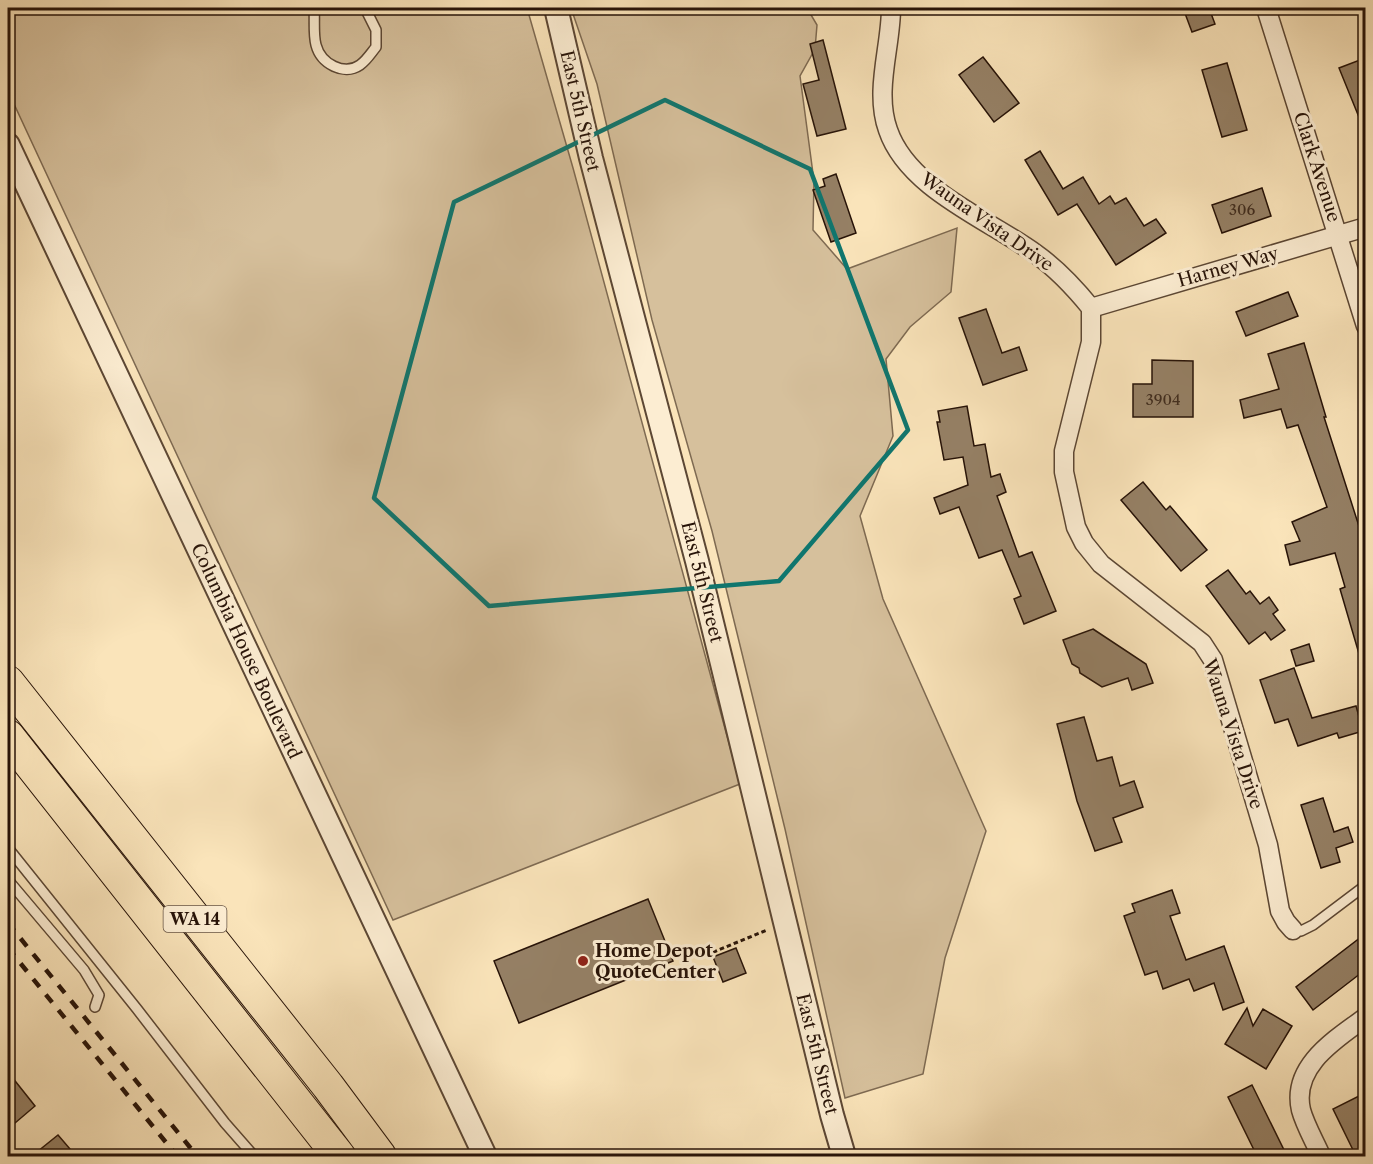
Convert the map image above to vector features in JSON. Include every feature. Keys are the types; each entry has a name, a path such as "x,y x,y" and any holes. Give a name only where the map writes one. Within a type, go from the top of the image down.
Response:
{"highway":[{"name":"WA 14","path":"8,682 328,1086 380,1156"},
{"name":"WA 14","path":"8,736 339,1156"}],"street":[{"name":"East 5th Street","path":"556,8 591,158 697,561 832,1115 844,1156"},
{"name":"Wauna Vista Drive","path":"891,8 883,104 888,129 899,152 914,171 934,188 1036,254 1067,279 1091,308 1091,342 1064,452 1064,472 1076,527 1084,543 1101,564 1202,643 1213,660 1268,845 1280,911 1293,930"},
{"name":"Clark Avenue","path":"1266,8 1365,326"},
{"name":"Columbia House Boulevard","path":"8,146 484,1156"},
{"name":"Harney Way","path":"1091,308 1365,227"},
{"path":"1321,1156 1301,1110 1300,1092 1306,1073 1317,1055 1365,1017"}],"lane":[{"path":"314,8 315,45 321,58 334,67 348,70 359,65 376,47 376,30 365,8"},
{"path":"8,848 225,1123 254,1156"},
{"path":"8,880 84,970 99,995 95,1007"},
{"path":"1293,930 1301,931 1313,925 1365,885"}],"path":[{"path":"699,958 757,934"}],"highlighted area":[{"path":"665,100 810,169 908,430 779,581 489,606 374,498 454,202"}],"shaded area":[{"path":"8,8 527,8 573,168 740,784 393,920 8,91"},
{"path":"571,8 807,8 817,25 815,49 800,76 814,181 813,230 847,269 957,228 951,292 910,327 886,359 893,436 860,516 883,599 986,831 945,958 923,1074 845,1098 785,829 712,531 652,320 597,84"}],"building":[{"path":"1183,8 1209,8 1215,24 1192,32"},
{"path":"823,40 846,129 817,136 803,84 819,80 810,44"},
{"path":"983,57 1019,103 994,122 959,75"},
{"path":"1365,58 1365,132 1339,68"},
{"path":"1227,63 1247,130 1222,137 1202,70"},
{"path":"1040,151 1063,189 1083,177 1099,204 1110,196 1115,204 1126,198 1144,226 1156,219 1166,233 1116,265 1077,204 1058,215 1025,160"},
{"path":"836,174 856,233 831,242 813,190 825,186 823,179"},
{"path":"1262,188 1271,216 1222,233 1212,205"},
{"path":"1288,292 1298,316 1246,336 1236,312"},
{"path":"986,309 1002,353 1019,347 1027,370 983,385 959,318"},
{"path":"1304,343 1326,417 1324,417 1365,545 1365,663 1362,664 1340,589 1345,587 1335,553 1290,565 1285,545 1300,541 1292,522 1327,507 1298,425 1287,428 1281,409 1244,418 1240,400 1279,389 1268,354"},
{"path":"1152,360 1193,361 1193,417 1133,417 1133,384 1152,384"},
{"path":"967,406 974,446 985,444 991,477 1000,474 1006,492 997,496 1019,557 1032,552 1056,611 1024,624 1014,599 1021,596 1002,550 979,558 959,507 940,514 934,498 968,485 963,457 944,460 937,422 940,422 938,411"},
{"path":"1143,482 1166,510 1170,506 1207,550 1181,571 1121,500"},
{"path":"1228,570 1246,594 1250,591 1260,604 1269,597 1278,610 1273,614 1285,630 1271,640 1265,632 1249,644 1206,586"},
{"path":"1093,629 1146,664 1153,683 1132,690 1128,678 1102,687 1080,673 1079,668 1072,664 1063,640"},
{"path":"1309,644 1314,661 1296,666 1291,650"},
{"path":"1294,668 1312,718 1356,706 1363,731 1339,738 1337,733 1298,746 1288,719 1275,723 1260,680"},
{"path":"1084,717 1097,761 1112,757 1120,786 1134,781 1143,807 1113,818 1122,842 1095,851 1077,801 1057,724"},
{"path":"1323,798 1334,832 1348,827 1353,842 1336,848 1340,862 1321,868 1301,805"},
{"path":"1172,890 1180,913 1170,916 1186,960 1224,946 1244,1002 1223,1010 1214,983 1194,991 1189,979 1163,989 1157,971 1145,975 1124,916 1135,912 1132,904"},
{"name":"Home Depot QuoteCenter","path":"648,899 673,961 519,1023 494,961"},
{"path":"1365,934 1365,970 1313,1010 1296,987"},
{"path":"736,948 746,973 723,982 713,957"},
{"path":"1247,1008 1253,1026 1263,1009 1292,1026 1266,1069 1225,1044"},
{"path":"8,1072 35,1106 8,1129"},
{"path":"1252,1085 1287,1156 1257,1156 1228,1097"},
{"path":"1365,1093 1365,1149 1355,1154 1333,1109"},
{"path":"58,1135 76,1156 32,1156"}],"railway":[{"path":"8,923 197,1156"},
{"path":"8,948 177,1156"}],"place":[{"name":"Home Depot QuoteCenter","path":"583,961"}]}
